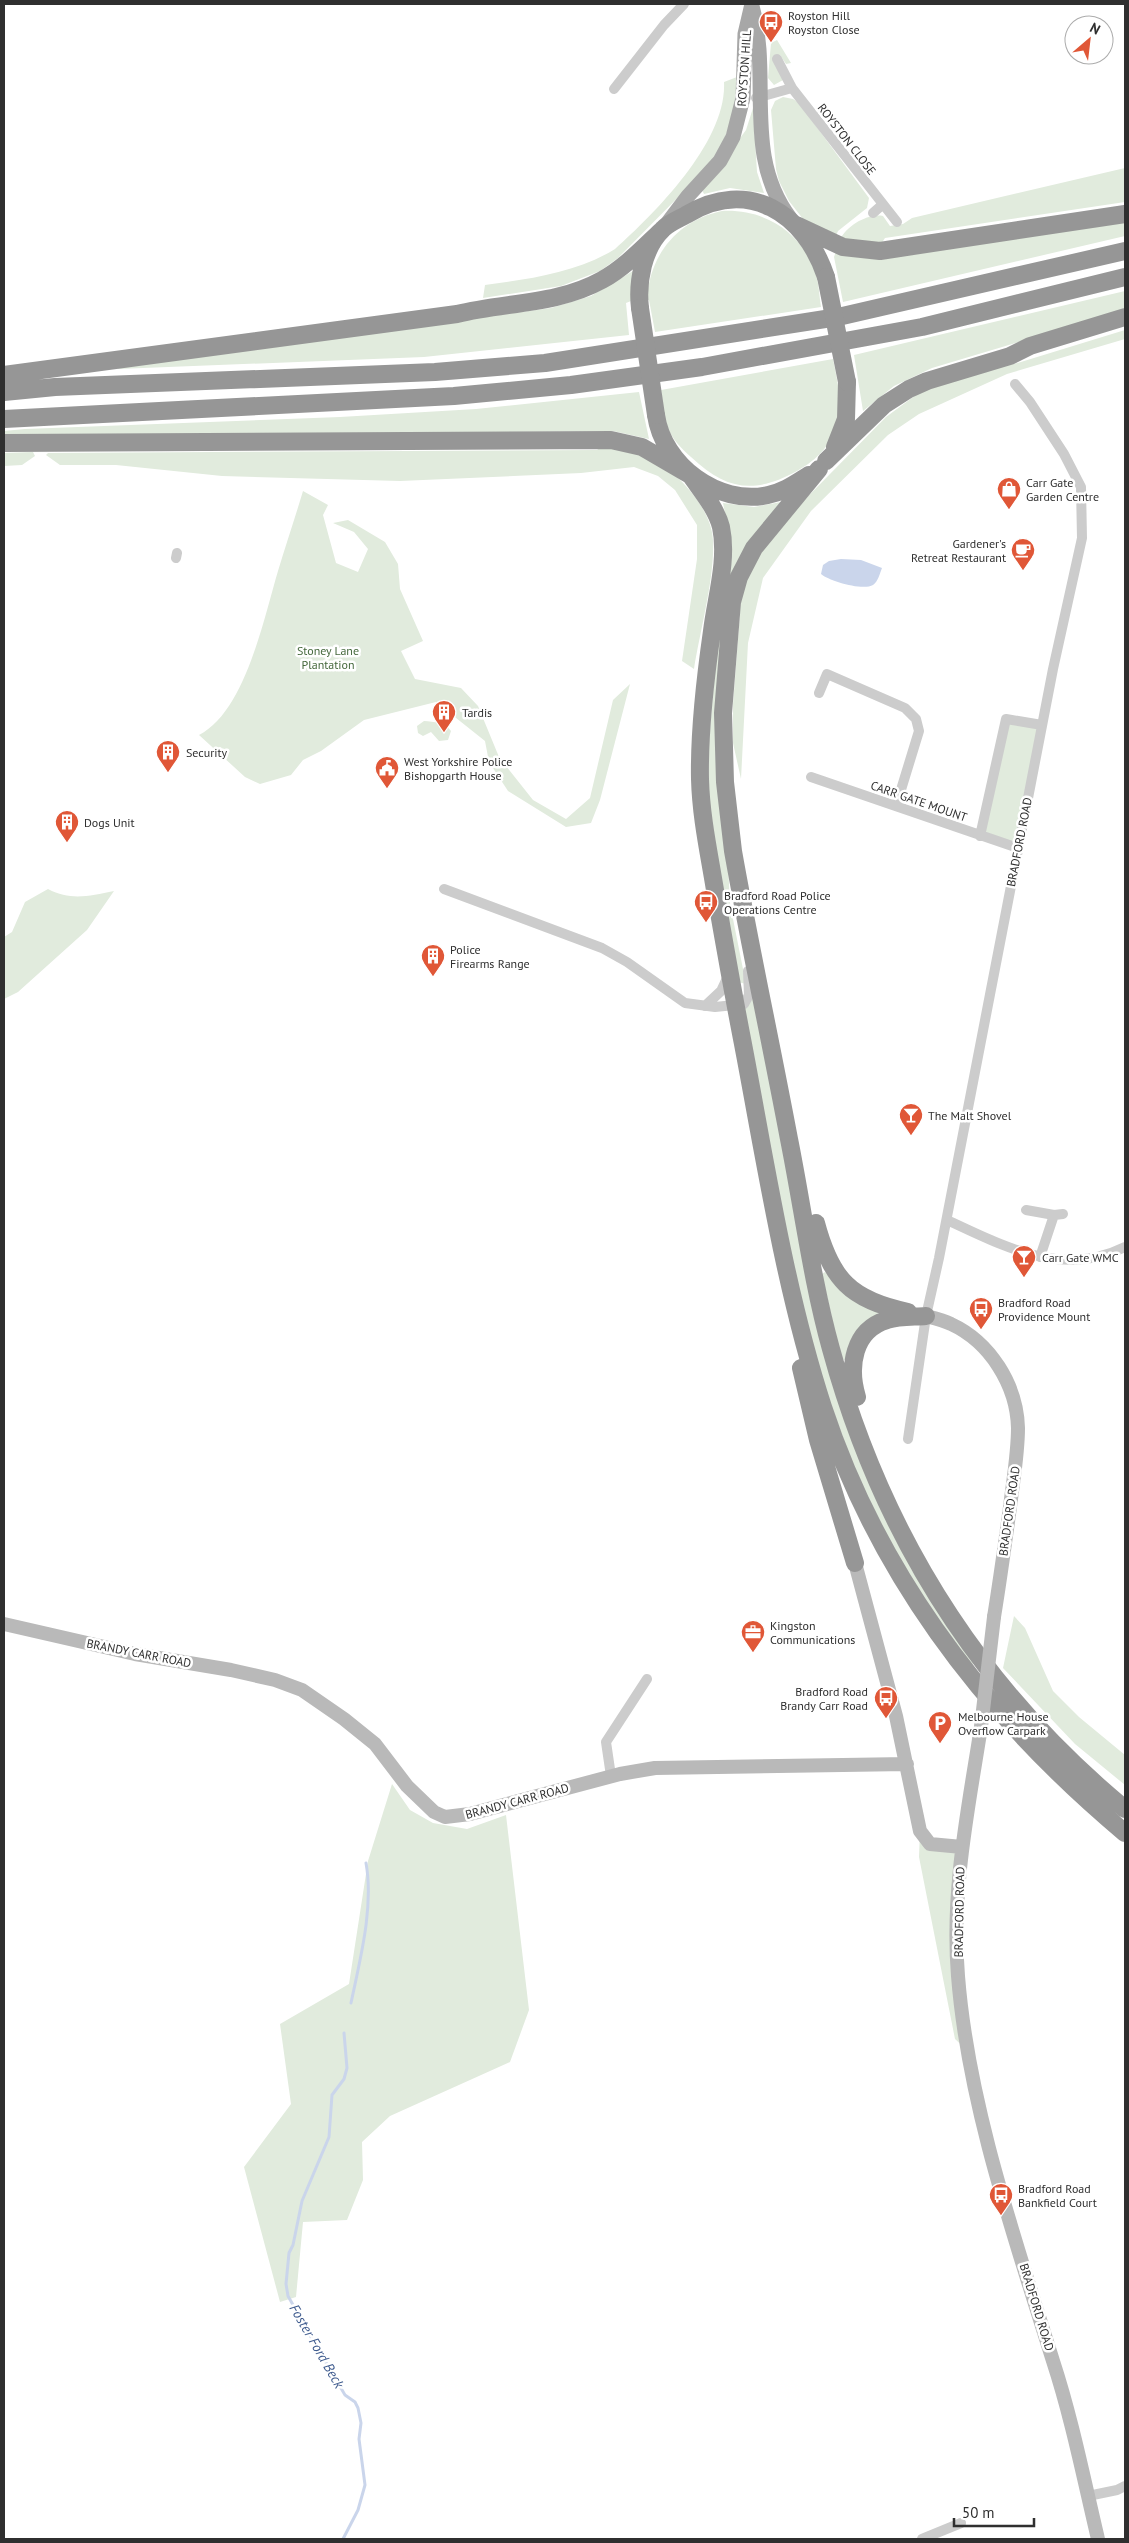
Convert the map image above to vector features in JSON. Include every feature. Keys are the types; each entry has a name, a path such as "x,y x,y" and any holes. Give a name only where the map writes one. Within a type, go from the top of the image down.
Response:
{"highway":[{"path":"4,376 457,314 479,308 551,299 577,292 609,276 662,230 697,208 713,202 735,199 753,201 771,207 795,223 843,247 880,251 1125,214"},
{"path":"795,223 818,257 826,277 847,382 848,409 840,438 822,465 754,548 739,577 732,602 723,713 725,782 740,891 820,1304 847,1402 875,1479 905,1541 939,1601 983,1664 1032,1720 1062,1752 1125,1810"},
{"path":"662,230 648,254 642,270 639,288 640,308 656,415 664,439 717,515 722,539 722,557 706,675 700,781 703,822 736,1006 796,1311 824,1409 857,1493 921,1611 960,1666 999,1713 1050,1765 1125,1833"},
{"path":"4,392 55,387 435,372 545,363 838,317 1125,251"},
{"path":"4,419 454,396 571,385 702,367 922,327 1125,277"},
{"path":"4,443 611,440 642,446 690,475 733,496 761,496 780,492 822,465 884,405 927,380 1010,356 1030,346 1125,317"},
{"path":"796,1176 814,1216 821,1244 839,1277 848,1287 870,1302 926,1316"},
{"path":"796,1311 801,1371 818,1440 855,1563"},
{"path":"926,1316 887,1320 871,1329 863,1336 854,1355 852,1379 872,1446 939,1601"}],"main road":[{"name":"ROYSTON HILL","path":"752,4 758,30 762,98 761,137 767,175 777,200 795,223"},
{"name":"ROYSTON HILL","path":"662,230 727,149 738,124 743,98 744,34 752,4"}],"street":[{"path":"614,89 664,25 684,4"},
{"name":"ROYSTON CLOSE","path":"777,59 792,88 897,222"},
{"path":"743,98 762,98 792,88"},
{"path":"873,213 882,205"},
{"name":"BRADFORD ROAD","path":"908,1438 926,1316 947,1220 1042,725 1082,538 1081,487 1064,454 1030,402 1015,384"},
{"path":"819,693 827,674 905,708 916,719 918,731 896,806"},
{"path":"980,836 1006,719 1042,725"},
{"name":"CARR GATE MOUNT","path":"811,778 1018,848"},
{"path":"444,889 602,948 685,1003 706,1006 736,1006 744,1004 746,999 750,980 738,920 740,891"},
{"path":"706,1006 721,991 729,969"},
{"path":"1026,1210 1059,1214 1040,1257"},
{"path":"947,1220 1001,1245 1040,1257 1083,1261 1106,1257 1125,1247"},
{"name":"BRADFORD ROAD","path":"926,1316 951,1323 976,1340 990,1354 1009,1385 1018,1427 1016,1458 981,1727 962,1847 956,1912 958,1977 968,2052 983,2129 1054,2362 1098,2539"},
{"path":"855,1563 876,1637 920,1831 924,1840 938,1846 962,1847"},
{"name":"BRANDY CARR ROAD","path":"4,1624 135,1654 231,1670 275,1680 302,1690 344,1719 375,1744 421,1802 434,1812 445,1817 493,1809 611,1776 655,1768 906,1764"},
{"path":"611,1776 606,1742 647,1679"},
{"path":"1088,2496 1117,2490 1125,2486"},
{"path":"922,2539 944,2535 961,2524"}],"green space":[{"path":"777,40 791,63 786,64 780,55 783,80 774,85 768,78 771,43"},
{"path":"737,77 734,115 720,149 708,167 618,258 600,271 561,286 483,298 485,285 552,274 584,264 615,249 650,216 686,174 702,151 714,128 722,105 724,82"},
{"path":"783,97 793,99 799,103 869,198 867,208 838,231 835,238 803,219 789,201 779,181 776,169 771,110 775,101"},
{"path":"753,108 757,172 764,193 730,188 704,194 702,190 746,130"},
{"path":"1125,168 1125,202 885,238 881,244 840,240 852,225 871,217 883,216 890,226 903,224 912,218"},
{"path":"722,211 737,211 765,218 789,233 799,243 816,273 821,307 655,332 649,300 647,300 653,268 660,254 679,231 692,222"},
{"path":"1125,220 1125,236 843,302 834,257 836,251"},
{"path":"633,271 631,301 626,303 629,335 424,357 118,369 117,366 551,308 591,296"},
{"path":"1125,291 1125,310 932,368 894,386 863,411 854,355"},
{"path":"1125,330 1125,339 1007,374 919,414 888,435 811,511 763,578 748,643 741,779 733,743 733,704 739,610 747,575 771,534 886,417 920,392 1002,362 1014,364"},
{"path":"833,359 839,404 838,419 833,436 824,450 811,462 782,478 754,486 729,482 717,477 681,447 668,428 661,390"},
{"path":"639,392 649,439 613,431 4,437 4,431 25,429 340,417 476,409"},
{"path":"604,445 634,449 660,463 685,486 705,512 713,540 712,570 694,669 682,661 697,559 697,525 675,490 658,476 634,467 581,473 400,481 222,476 116,465 60,465 46,455 48,453 597,450"},
{"path":"33,452 35,456 22,465 4,466 4,453"},
{"name":"Stoney Lane Plantation","path":"303,491 328,505 323,515 336,563 358,572 368,549 354,532 333,523 348,520 385,542 398,564 400,589 423,641 401,651 415,679 461,688 478,706 499,757 533,800 566,819 590,798 613,700 630,684 600,800 591,823 566,827 508,791 489,762 485,741 436,702 364,720 321,751 303,760 291,775 260,784 245,777 199,735 215,723 229,706 241,685 259,637"},
{"path":"781,502 730,586 728,864 730,904 746,984 738,982 709,824 708,753 716,658 732,547 723,503 754,507"},
{"path":"1006,719 1042,725 1018,848 980,836"},
{"path":"424,721 439,723 449,728 451,731 448,740 439,741 431,732 423,736 418,733 417,726"},
{"path":"48,889 56,893 72,896 88,896 114,891 87,930 18,992 4,999 4,937 12,932 25,902"},
{"path":"754,997 787,1170 883,1511 911,1569 973,1663 971,1669 902,1566 856,1473 824,1386 795,1276 744,1009"},
{"path":"825,1272 878,1313 845,1360 841,1359 822,1274"},
{"path":"1014,1616 1025,1628 1053,1691 1079,1717 1125,1755 1125,1785 1075,1744 1003,1668"},
{"path":"392,1784 410,1810 433,1823 467,1829 506,1815 529,2010 510,2062 390,2116 362,2142 363,2180 347,2220 303,2222 296,2297 280,2302 244,2167 291,2104 280,2024 349,1984 368,1861"},
{"path":"920,1831 924,1840 962,1847 958,1875 969,2052 955,2039 919,1857"}],"water":[{"path":"841,559 861,560 882,568 879,577 873,585 862,587 831,580 821,574 823,565 829,561"}],"waterway":[{"name":"Foster Ford Beck","path":"351,2003 362,1951 367,1915 368,1880 366,1863"},
{"name":"Foster Ford Beck","path":"343,2539 358,2510 365,2485 359,2439 361,2423 358,2408 355,2402 345,2395 311,2337 288,2296 286,2284 289,2253 293,2245 302,2201 329,2137 332,2095 344,2079 347,2068 344,2033"}],"place":[{"name":"Royston Hill Royston Close","path":"771,43"},
{"name":"Carr Gate Garden Centre","path":"1009,510"},
{"name":"Gardener's Retreat Restaurant","path":"1023,571"},
{"name":"Tardis","path":"444,733"},
{"name":"Security","path":"168,773"},
{"name":"West Yorkshire Police Bishopgarth House","path":"387,789"},
{"name":"Dogs Unit","path":"67,843"},
{"name":"Bradford Road Police Operations Centre","path":"706,923"},
{"name":"Police Firearms Range","path":"433,977"},
{"name":"The Malt Shovel","path":"911,1136"},
{"name":"Carr Gate WMC","path":"1024,1278"},
{"name":"Bradford Road Providence Mount","path":"981,1330"},
{"name":"Kingston Communications","path":"753,1653"},
{"name":"Bradford Road Brandy Carr Road","path":"886,1719"},
{"name":"Melbourne House Overflow Carpark","path":"940,1744"},
{"name":"Bradford Road Bankfield Court","path":"1001,2216"}]}
